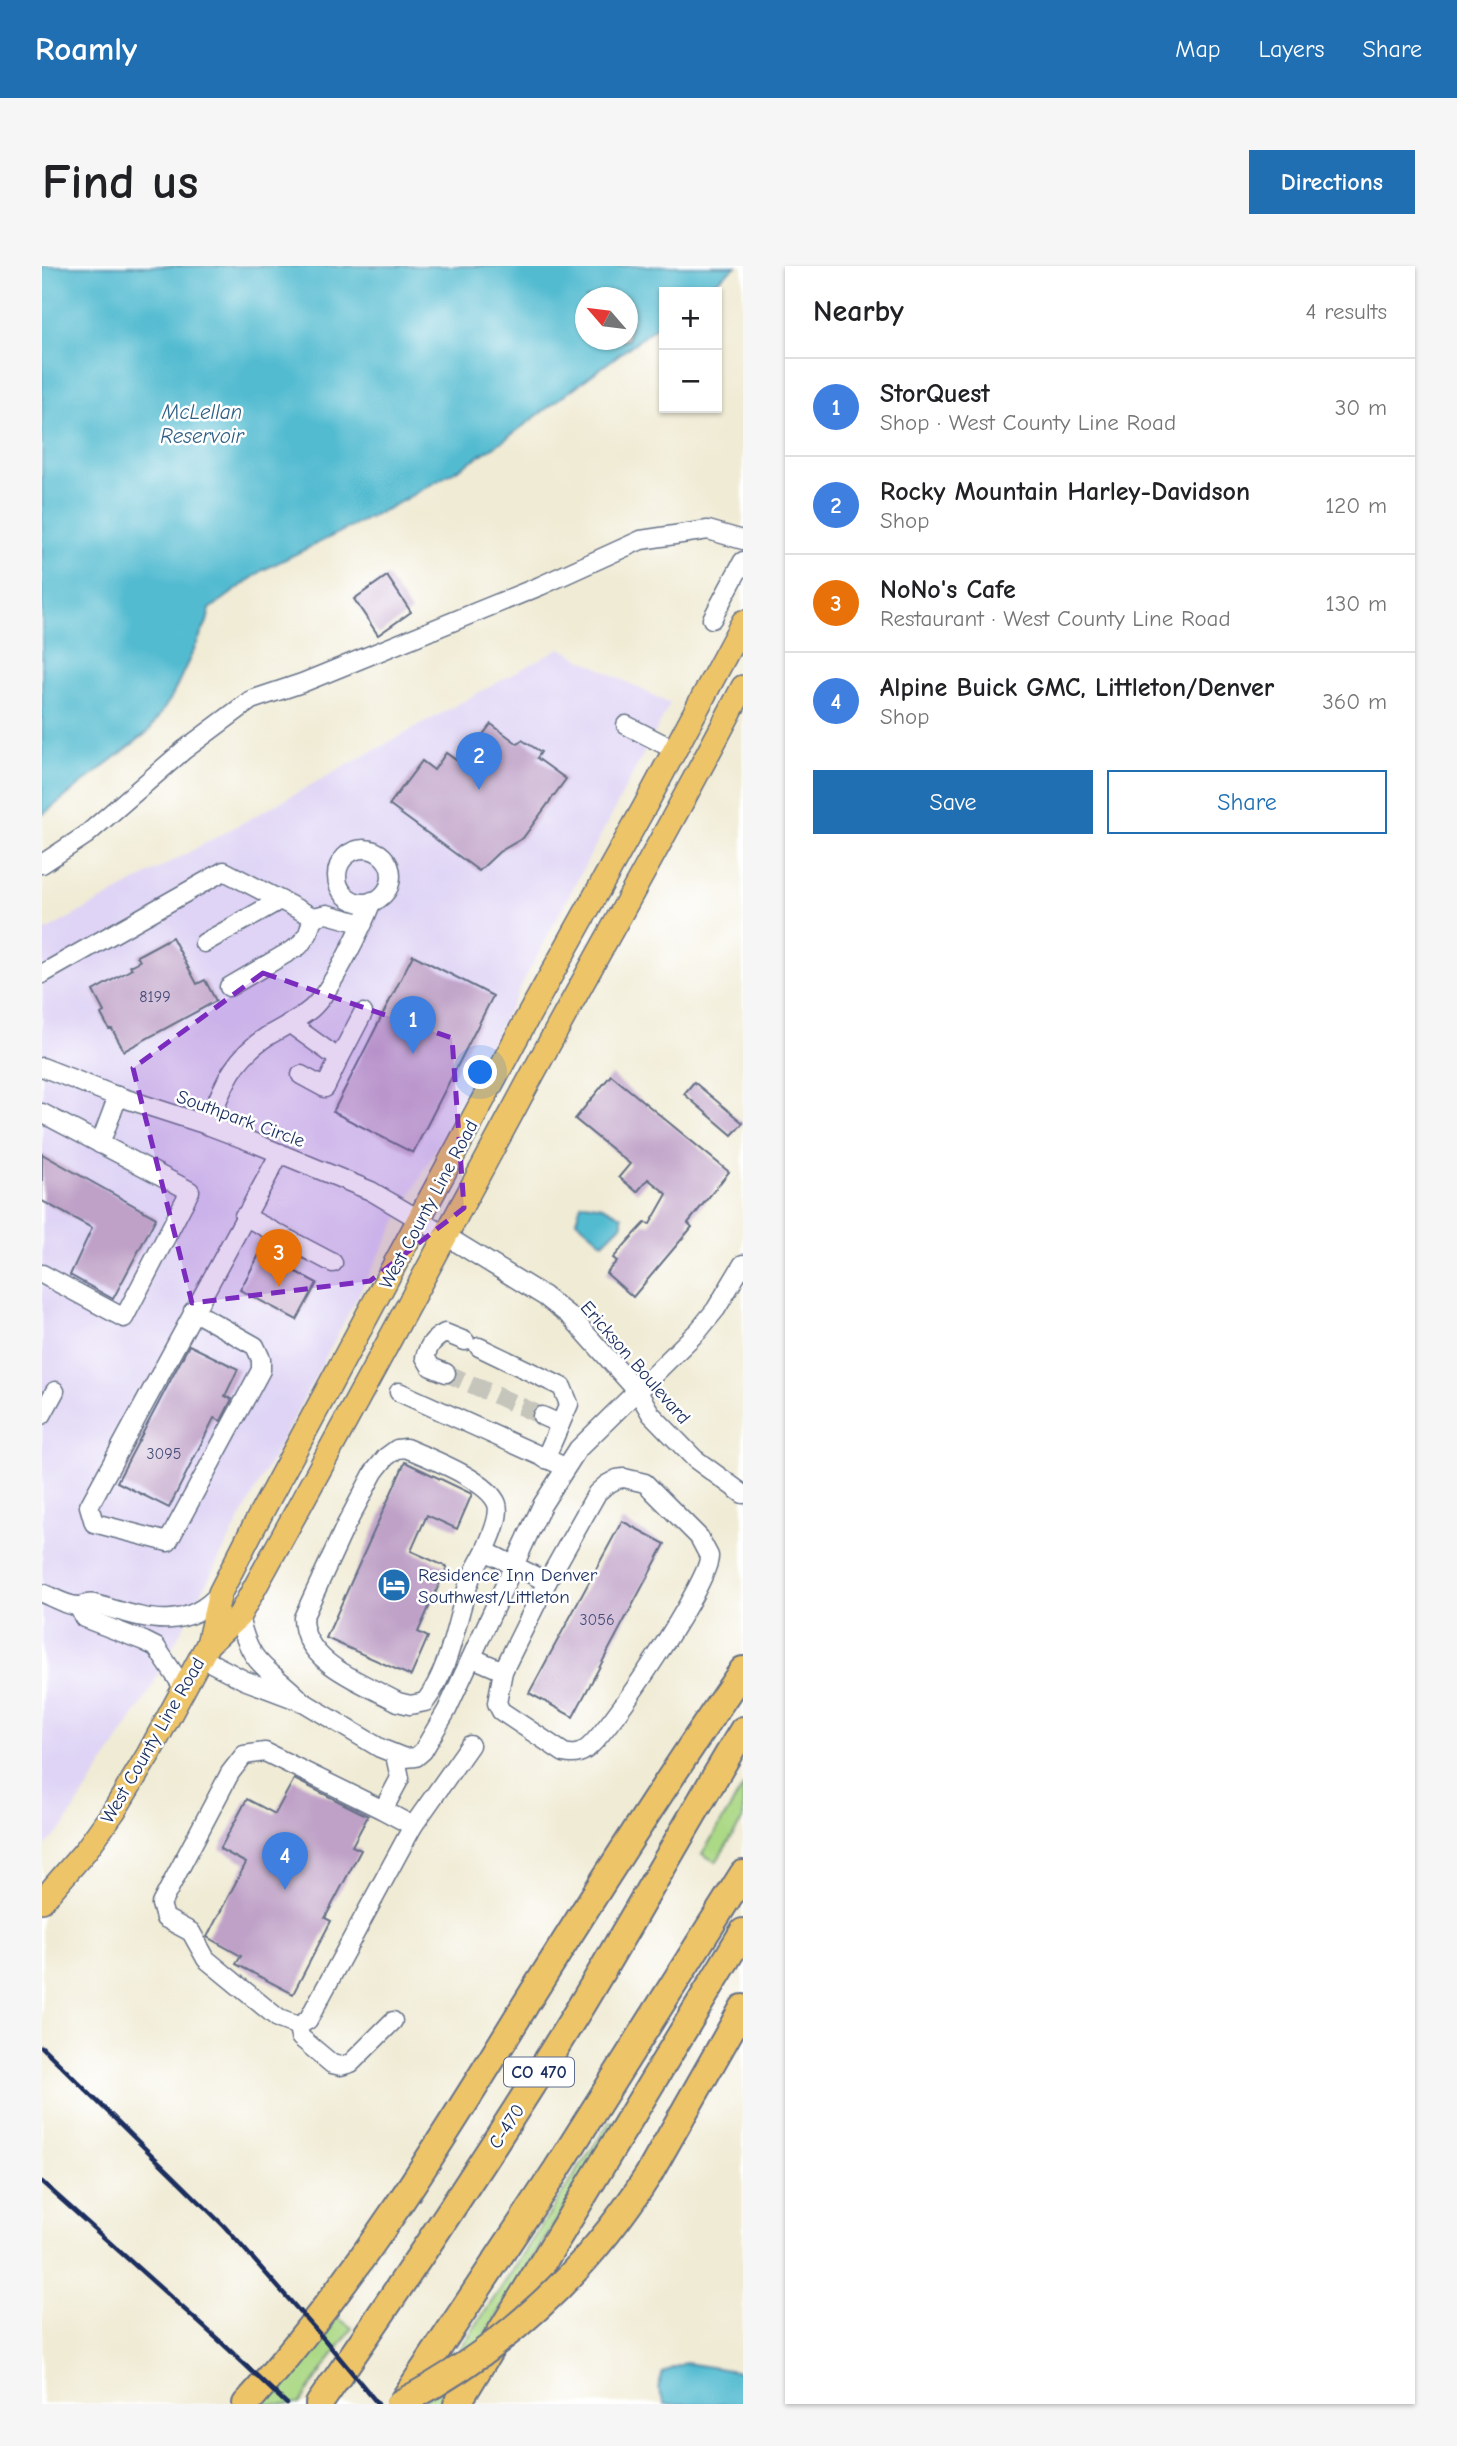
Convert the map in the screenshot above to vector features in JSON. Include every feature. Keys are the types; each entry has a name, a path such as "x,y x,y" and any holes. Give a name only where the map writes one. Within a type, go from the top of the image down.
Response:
{"highway":[{"path":"246,2404 310,2329 385,2226 623,1849 743,1670"},
{"name":"C-470","path":"319,2404 425,2251 529,2089 610,1958 743,1730"},
{"path":"400,2404 557,2169 743,1874"},
{"path":"457,2404 743,1931"},
{"path":"400,2404 465,2366 543,2304 607,2235 649,2174 743,2008"}],"main road":[{"name":"West County Line Road","path":"42,1901 86,1850 114,1811 148,1755 204,1650 220,1593 526,1020 743,622"},
{"name":"West County Line Road","path":"204,1650 239,1616 673,822 743,687"}],"street":[{"path":"42,864 86,835 184,750 251,699 302,683 541,586 641,540 708,530 743,540"},
{"path":"712,619 743,561"},
{"path":"626,725 675,750"},
{"path":"42,974 224,871 313,917 327,914 363,924"},
{"path":"204,943 280,900"},
{"path":"207,1125 231,1070 242,1056 311,1009 322,998 363,924 372,901"},
{"path":"229,986 299,946 309,934 313,917"},
{"path":"301,1075 325,1088 363,1013"},
{"path":"289,1023 339,1059"},
{"name":"Southpark Circle","path":"42,1067 280,1153 371,1191 420,1220"},
{"path":"100,1144 118,1096"},
{"path":"42,1113 191,1191 124,1318 42,1274"},
{"path":"193,1311 255,1346 261,1359 261,1370 168,1542 94,1523 89,1506 193,1311 244,1216 280,1153"},
{"path":"244,1216 333,1263"},
{"name":"Erickson Boulevard","path":"420,1220 544,1296 570,1317 638,1392 651,1414 695,1459 743,1494"},
{"path":"204,1650 244,1680 304,1703 395,1755 416,1757 424,1751 447,1710 542,1505 565,1468 578,1449 699,1330 716,1309 743,1264"},
{"path":"446,1373 430,1367 425,1357 429,1345 436,1337 445,1333 562,1387 569,1404 545,1459"},
{"path":"42,1415 55,1391"},
{"path":"399,1392 565,1468"},
{"path":"542,1416 560,1424"},
{"path":"397,1448 406,1448 455,1469 491,1495 497,1505 498,1514 485,1551 471,1578 450,1652 435,1688 425,1702 410,1705 398,1702 340,1670 320,1658 303,1632 303,1618 346,1525 374,1472 397,1448"},
{"path":"624,1478 645,1483 699,1537 709,1556 709,1565 703,1578 663,1646 598,1738 580,1753 572,1755 564,1752 501,1711 497,1703 503,1671 547,1582 597,1493 606,1485 624,1478"},
{"path":"485,1551 547,1582"},
{"path":"42,1593 78,1606 89,1602 136,1617 156,1620 196,1613 210,1605 220,1593"},
{"path":"78,1606 84,1618 156,1647 183,1687"},
{"path":"239,1616 243,1636 254,1658 304,1703"},
{"path":"472,1658 503,1671"},
{"path":"413,1826 265,1752 243,1755 230,1773 161,1904 165,1918 191,1932 206,1959 279,2020 298,2026 308,2020 413,1826 470,1745"},
{"path":"383,1810 400,1778 395,1755"},
{"path":"298,2026 300,2037 332,2064 341,2066 351,2063 393,2021"}],"highlighted area":[{"path":"263,973 452,1038 464,1208 370,1281 192,1303 133,1068"}],"shaded area":[{"path":"560,648 670,704 147,1696 62,1829 42,1849 42,933"}],"green space":[{"path":"743,1787 743,1819 716,1862 702,1854"},
{"path":"610,2121 616,2125 442,2404 423,2404 503,2285"},
{"path":"335,2316 352,2328 299,2404 261,2404"}],"water":[{"name":"McLellan Reservoir","path":"42,266 736,266 709,287 659,287 659,325 638,340 638,287 575,287 575,350 625,350 503,441 389,508 263,570 210,609 207,622 171,698 149,731 42,815"},
{"path":"581,1204 603,1206 622,1216 622,1224 603,1243 576,1220"},
{"path":"685,2363 743,2372 743,2404 665,2404 658,2389 663,2372"}],"building":[{"path":"387,576 411,612 378,635 354,599"},
{"path":"491,724 518,744 522,740 541,752 537,758 566,779 523,838 499,852 479,871 389,805 422,761 434,770 446,753 456,760 462,751 467,756"},
{"path":"172,937 197,984 205,980 216,1001 124,1051 101,1014 104,1012 93,991 132,969 130,966 140,961 137,956"},
{"path":"413,955 493,996 413,1153 333,1112"},
{"path":"611,1075 729,1172 688,1223 692,1227 633,1297 606,1273 617,1261 613,1258 630,1239 645,1223 650,1224 667,1194 648,1179 637,1192 619,1177 630,1164 575,1119"},
{"path":"694,1082 743,1123 732,1135 684,1094"},
{"path":"42,1154 156,1218 113,1299 70,1275 92,1228 42,1201"},
{"path":"260,1253 317,1283 297,1320 240,1290"},
{"path":"189,1345 238,1369 225,1396 232,1399 221,1421 214,1418 169,1508 117,1482"},
{"name":"Residence Inn Denver Southwest/Littleton","path":"405,1462 472,1494 457,1529 427,1515 411,1551 447,1567 418,1632 428,1637 411,1676 326,1638"},
{"path":"622,1521 665,1544 573,1717 529,1693"},
{"path":"294,1779 368,1816 352,1846 361,1850 325,1918 331,1921 293,1994 236,1964 241,1956 207,1937 246,1863 220,1849 247,1799 275,1814"}],"tunnel":[{"path":"446,1373 542,1416"}],"railway":[{"path":"42,2047 224,2226 378,2404"},
{"path":"42,2182 287,2404"}],"place":[{"name":"Rocky Mountain Harley-Davidson","path":"479,790"},
{"name":"StorQuest","path":"413,1054"},
{"name":"NoNo's Cafe","path":"279,1287"},
{"name":"Residence Inn Denver Southwest/Littleton","path":"394,1585"},
{"name":"Alpine Buick GMC, Littleton/Denver","path":"285,1890"}]}
